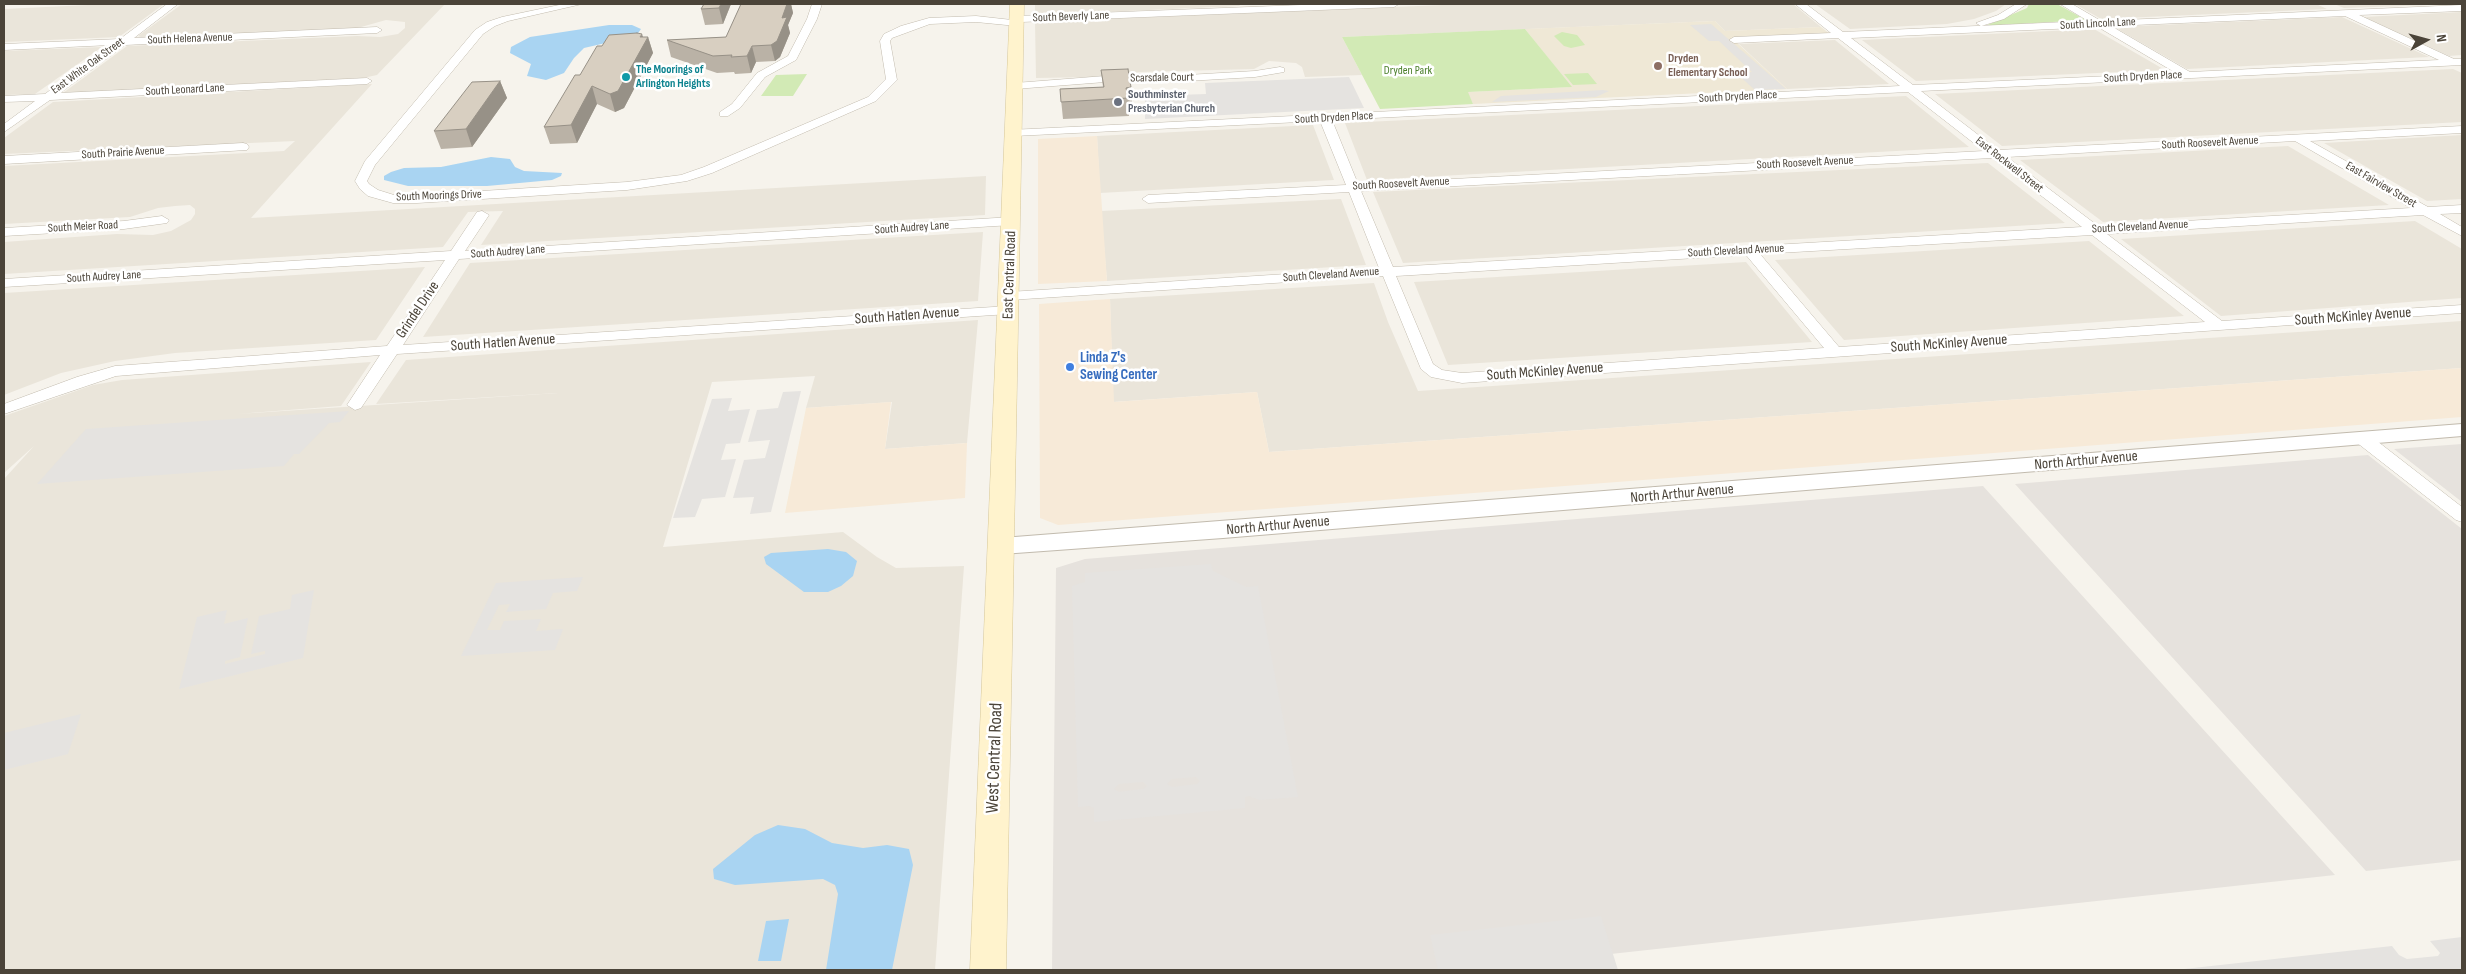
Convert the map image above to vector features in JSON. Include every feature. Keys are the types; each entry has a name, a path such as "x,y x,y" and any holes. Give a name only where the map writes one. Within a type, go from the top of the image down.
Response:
{"main road":[{"name":"East Central Road","path":"1002,546 1017,14"},
{"name":"West Central Road","path":"988,970 1002,546"}],"street":[{"name":"East White Oak Street","path":"4,129 173,4"},
{"name":"South Moorings Drive","path":"572,4 506,19 491,24 479,32 369,164 361,181 364,186 373,193 393,199 416,199 661,183 708,170 862,105 887,87 892,80 886,45 888,36"},
{"path":"724,114 736,106 761,75 792,58 812,19 817,4"},
{"name":"South Beverly Lane","path":"911,26 929,16 987,18 1017,14 1394,4"},
{"name":"East Rockwell Street","path":"1800,4 2219,326"},
{"path":"1954,31 2001,17 2022,4"},
{"path":"2064,4 2188,75"},
{"path":"2325,4 2459,64"},
{"name":"South Lincoln Lane","path":"1734,40 2462,8"},
{"path":"891,24 911,26 888,36 880,28 891,24"},
{"name":"South Helena Avenue","path":"4,47 377,30"},
{"name":"South Dryden Place","path":"1014,132 2188,75 2459,64"},
{"name":"Scarsdale Court","path":"1015,86 1098,82 1131,77 1187,78 1280,70"},
{"name":"South Leonard Lane","path":"4,99 367,81"},
{"path":"1325,118 1386,272"},
{"name":"South Roosevelt Avenue","path":"1148,199 2462,129"},
{"name":"East Fairview Street","path":"2299,139 2462,232"},
{"name":"South Prairie Avenue","path":"4,160 243,147"},
{"name":"South Cleveland Avenue","path":"1009,303 1386,272 2462,209"},
{"name":"Grindel Drive","path":"355,406 482,215"},
{"name":"South Meier Road","path":"4,232 124,225 162,220"},
{"name":"South Audrey Lane","path":"4,283 1012,222"},
{"path":"1750,251 1835,352"},
{"name":"South McKinley Avenue","path":"1386,272 1426,366 1436,374 1462,378 2462,309"},
{"name":"South Hatlen Avenue","path":"4,409 83,380 115,371 1009,303"},
{"name":"North Arthur Avenue","path":"1002,546 1223,530 2462,430"},
{"path":"2362,438 2462,516"}],"shaded area":[{"path":"109,4 164,4 119,37 4,42 4,9"},
{"path":"182,4 445,4 377,75 363,78 63,93 127,46 357,36 380,37 398,34 405,28 405,22 386,20 354,29 144,38 138,36"},
{"path":"1035,4 1239,4 1240,6 1035,15"},
{"path":"1466,4 1793,4 1821,27 1725,31 1715,21 1342,37 1362,75 1305,77 1302,67 1296,63 1269,61 1254,69 1140,72 1093,77 1036,78 1035,22"},
{"path":"1815,4 2006,4 1996,11 1974,19 1947,24 1850,29"},
{"path":"2075,4 2316,4 2327,9 2101,19"},
{"path":"2334,4 2462,4 2344,8"},
{"path":"2462,12 2462,55 2449,56 2363,17"},
{"path":"2342,17 2429,57 2187,69 2114,27"},
{"name":"Dryden Elementary School","path":"1715,21 1725,31 1821,27 1830,34 1734,40 1787,89 1473,104 1467,92 1571,87 1525,29"},
{"path":"1711,24 1786,89 1755,90 1736,73 1752,72 1719,41 1709,41 1690,25"},
{"path":"2094,29 2165,70 1916,81 1862,40"},
{"path":"1835,40 1889,84 1787,89 1739,44"},
{"path":"102,47 35,94 4,95 4,51"},
{"path":"2453,69 2462,73 2462,122 2002,146 1935,94"},
{"path":"1349,77 1364,108 1145,119 1145,100 1179,99 1177,95 1206,94 1205,83"},
{"path":"372,84 251,218 986,176 985,215 481,245 503,211 468,212 443,247 4,274 4,242 117,234 153,235 171,231 191,220 195,214 195,209 190,205 175,206 158,208 130,217 4,224 4,166 284,151 295,141 4,154 4,138 53,102"},
{"path":"1609,91 1596,97 1492,102 1501,96"},
{"path":"1906,96 1969,147 1367,180 1345,123"},
{"path":"1313,125 1334,180 1100,193 1097,136"},
{"path":"2462,135 2462,199 2427,201 2324,143"},
{"path":"1097,136 1107,281 1038,284 1038,139"},
{"path":"2288,146 2389,205 2103,222 2020,160"},
{"path":"1988,163 2065,223 1403,263 1373,192"},
{"path":"1341,199 1366,265 1107,281 1101,211"},
{"path":"2415,221 2462,249 2462,298 2221,316 2121,239"},
{"path":"983,232 978,301 423,337 470,263"},
{"path":"2089,241 2184,316 1844,340 1775,260"},
{"path":"1746,262 1812,342 1448,365 1414,282"},
{"path":"425,267 376,340 175,353 115,361 61,373 4,395 4,293"},
{"path":"1374,283 1388,322 1418,391 2462,321 2462,368 1269,452 1257,392 1113,402 1110,299"},
{"path":"1110,299 1114,402 1257,392 1269,452 2462,368 2462,417 1058,525 1040,518 1039,304"},
{"path":"978,320 967,443 885,449 892,402 806,408 815,376 712,382 663,547 843,532 877,557 896,568 964,566 935,970 4,970 4,479 34,446 4,473 4,416 93,385 122,380 371,362 341,406 237,414 558,393 376,404 406,360"},
{"path":"801,391 771,512 750,514 754,497 733,498 744,460 765,458 770,440 748,442 757,410 778,408 783,392"},
{"path":"732,398 728,411 750,409 740,443 726,444 721,460 736,459 725,497 702,499 695,517 673,518 712,399"},
{"path":"891,402 885,449 967,443 965,498 785,513 806,408"},
{"path":"349,411 340,422 329,423 299,454 294,454 284,466 37,484 86,429"},
{"path":"2462,444 2462,502 2394,449"},
{"path":"2368,455 2462,529 2462,860 2366,871 2015,484"},
{"path":"1983,486 2335,875 1464,970 1052,970 1056,568 1085,559"},
{"path":"1211,564 1213,571 1246,587 1258,586 1298,797 1259,800 1249,796 1245,797 1245,808 1094,822 1094,808 1089,806 1078,807 1072,586 1085,582 1085,573","holes":["1196,777 1200,781 1197,784 1172,787 1167,784 1172,779","1143,782 1147,786 1143,789 1119,792 1114,789 1119,784"]},
{"path":"583,577 577,591 553,593 546,609 506,612 510,604 499,605 487,630 500,630 504,621 541,619 536,631 563,629 555,650 461,656 496,583"},
{"path":"314,590 303,658 179,689 197,617 227,610 224,624 248,618 240,657 225,661 225,664 265,654 265,651 251,654 259,616 290,609 292,595"},
{"path":"81,714 68,754 4,770 4,733"},
{"path":"1601,916 1618,970 1438,970 1430,935"},
{"path":"2462,937 2462,970 2175,970 2392,946 2399,955 2407,959 2438,956 2440,953 2430,941"}],"green space":[{"path":"2029,4 2057,4 2086,20 1985,26 2027,8"},
{"name":"Dryden Park","path":"1525,29 1572,87 1468,92 1473,104 1380,109 1342,37"},
{"path":"1562,32 1577,35 1585,45 1571,48 1564,46 1554,36"},
{"path":"1588,73 1597,84 1573,85 1564,74"},
{"path":"807,74 793,96 761,96 776,75"}],"water":[{"path":"609,25 632,25 641,29 636,36 584,48 574,58 564,73 546,80 527,76 531,64 510,53 511,47 530,37"},
{"path":"491,157 510,159 515,167 524,171 562,173 561,176 552,180 487,186 408,186 384,180 384,176 404,168 441,167"},
{"path":"828,549 846,552 857,561 853,576 841,586 828,592 804,592 766,564 764,557 771,553"},
{"path":"778,825 805,829 832,843 863,848 887,845 909,849 913,865 892,970 826,970 838,894 835,885 823,879 735,885 714,879 713,869 755,835"},
{"path":"789,919 781,961 758,961 766,921"}],"building":[{"path":"704,4 721,4 719,8 701,9"},
{"path":"741,4 787,4 782,18 787,17 777,41 771,45 752,46 747,56 731,57 732,55 713,56 667,40 726,37"},
{"path":"642,34 640,37 648,37 618,91 610,94 592,86 571,125 544,127 575,75 580,75 597,46 602,46 609,35"},
{"path":"1128,69 1131,87 1126,88 1128,98 1061,102 1060,89 1104,87 1101,70"},
{"path":"500,81 466,129 434,131 472,82"}],"place":[{"name":"Dryden Elementary School","path":"1658,66"},
{"name":"The Moorings of Arlington Heights","path":"626,77"},
{"name":"Southminster Presbyterian Church","path":"1118,102"},
{"name":"Linda Z's Sewing Center","path":"1070,367"}]}
